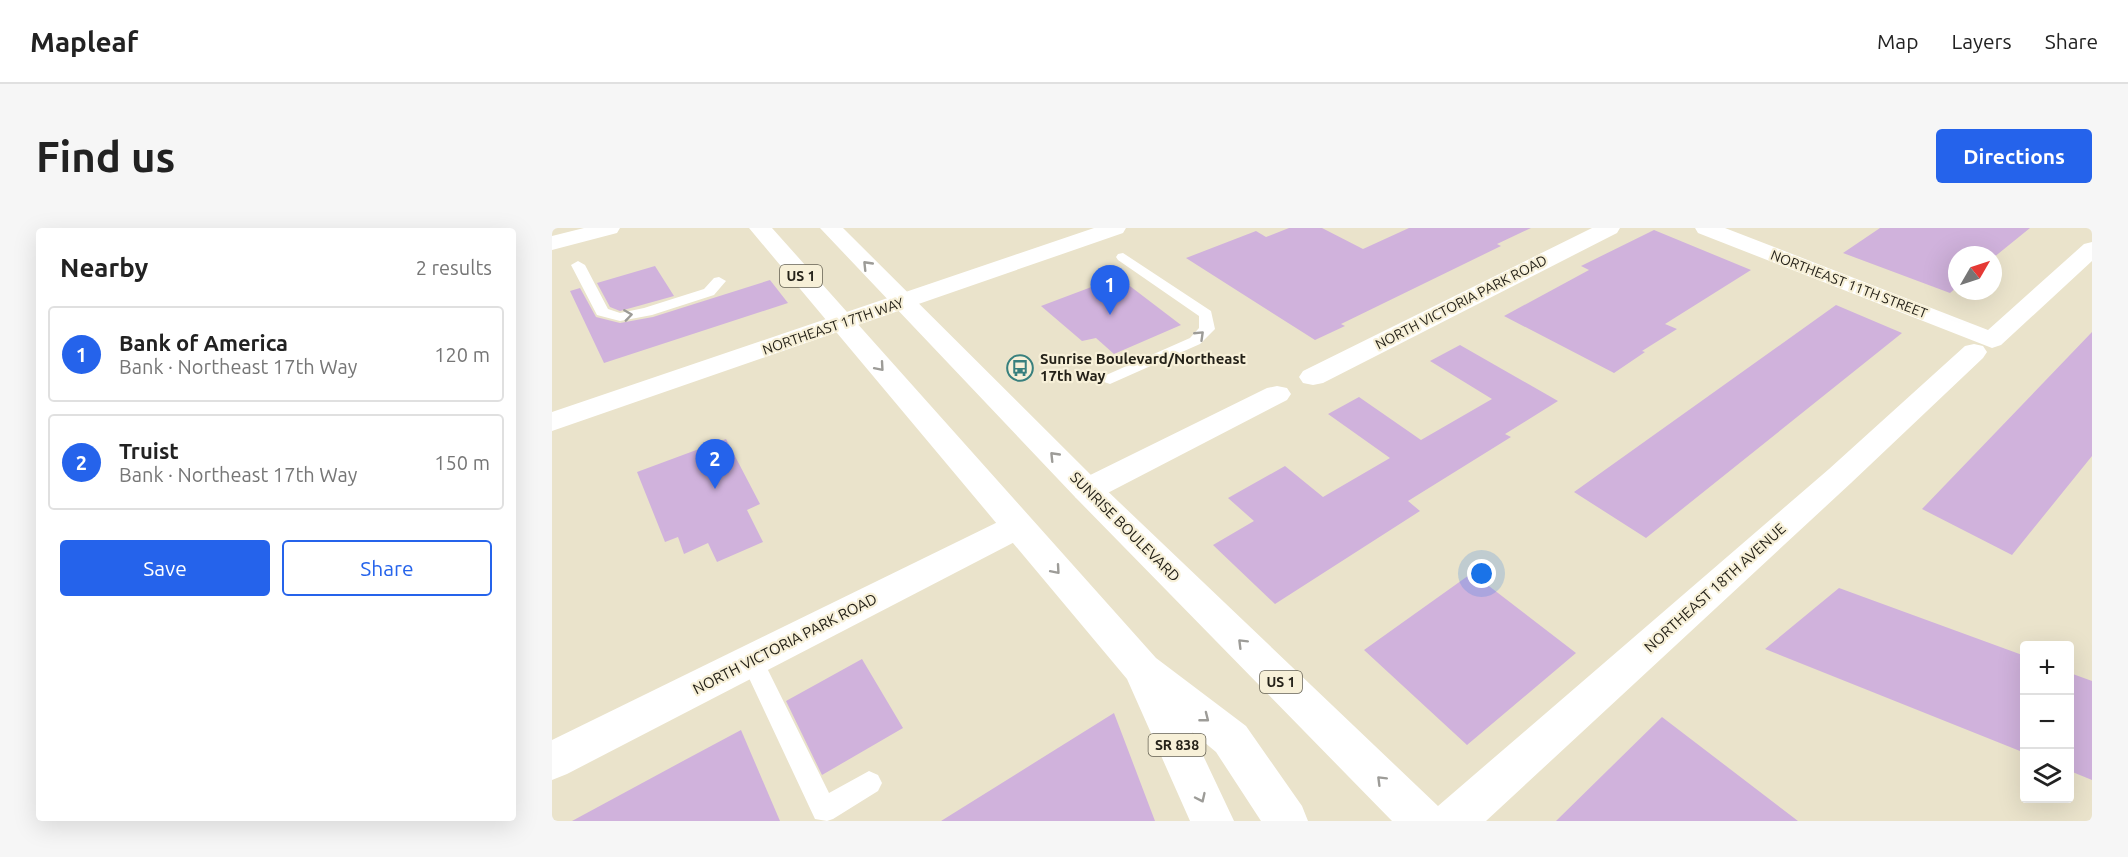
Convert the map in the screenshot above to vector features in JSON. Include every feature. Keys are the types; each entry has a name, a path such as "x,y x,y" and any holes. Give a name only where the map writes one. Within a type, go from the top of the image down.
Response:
{"street":[{"path":"552,243 609,228"},
{"name":"US 1","path":"760,228 1142,669 1231,739 1286,821"},
{"name":"SUNRISE BOULEVARD","path":"831,228 1087,490 1422,821"},
{"name":"NORTHEAST 17TH WAY","path":"552,422 1115,228"},
{"name":"NORTH VICTORIA PARK ROAD","path":"1313,377 1609,228"},
{"name":"NORTHEAST 11TH STREET","path":"1706,228 1983,346"},
{"name":"NORTHEAST 18TH AVENUE","path":"1454,821 2092,249"},
{"path":"1087,490 1277,394"},
{"name":"NORTH VICTORIA PARK ROAD","path":"552,761 1018,526"},
{"name":"SR 838","path":"1142,669 1212,821"}],"lane":[{"path":"1110,379 1196,341 1207,328 1206,314 1123,256"},
{"path":"578,265 602,312 620,317 646,312 709,292 718,281"},
{"path":"752,661 825,810 869,783"}],"building":[{"path":"1289,228 1322,228 1363,249 1409,228 1531,228 1497,244 1501,246 1341,324 1345,326 1315,340 1186,258 1256,231 1266,237"},
{"path":"1880,228 2030,228 2002,251 2002,246 1948,246 1948,292 1843,253"},
{"path":"1654,230 1751,270 1665,324 1677,329 1642,351 1645,352 1614,373 1504,316 1589,270 1581,266"},
{"path":"655,266 674,296 620,311 610,307 597,283"},
{"path":"1118,277 1181,325 1114,354 1096,338 1082,341 1041,306"},
{"path":"770,280 788,303 604,363 570,291 580,288 596,317 620,323 653,317"},
{"path":"1836,305 1902,333 1646,538 1574,492"},
{"path":"2092,332 2092,456 2012,555 1922,509"},
{"path":"1460,345 1558,401 1505,434 1511,437 1408,501 1420,511 1275,604 1213,545 1254,521 1228,498 1285,466 1323,497 1390,458 1328,414 1359,397 1421,440 1492,399 1430,361"},
{"path":"726,439 760,504 747,510 763,542 717,562 708,543 684,554 678,537 665,542 637,472"},
{"path":"1472,573 1576,653 1467,745 1364,650"},
{"path":"1839,588 2020,654 2020,751 1765,649"},
{"path":"862,659 903,728 822,775 786,701"},
{"path":"2074,674 2092,681 2092,780 2074,773"},
{"path":"1114,713 1155,821 941,821"},
{"path":"1662,717 1798,821 1556,821"},
{"path":"741,730 780,821 572,821 683,761"}],"place":[{"name":"Bank of America","path":"1110,315"},
{"name":"Sunrise Boulevard/Northeast 17th Way","path":"1020,368"},
{"name":"Truist","path":"715,489"}]}
